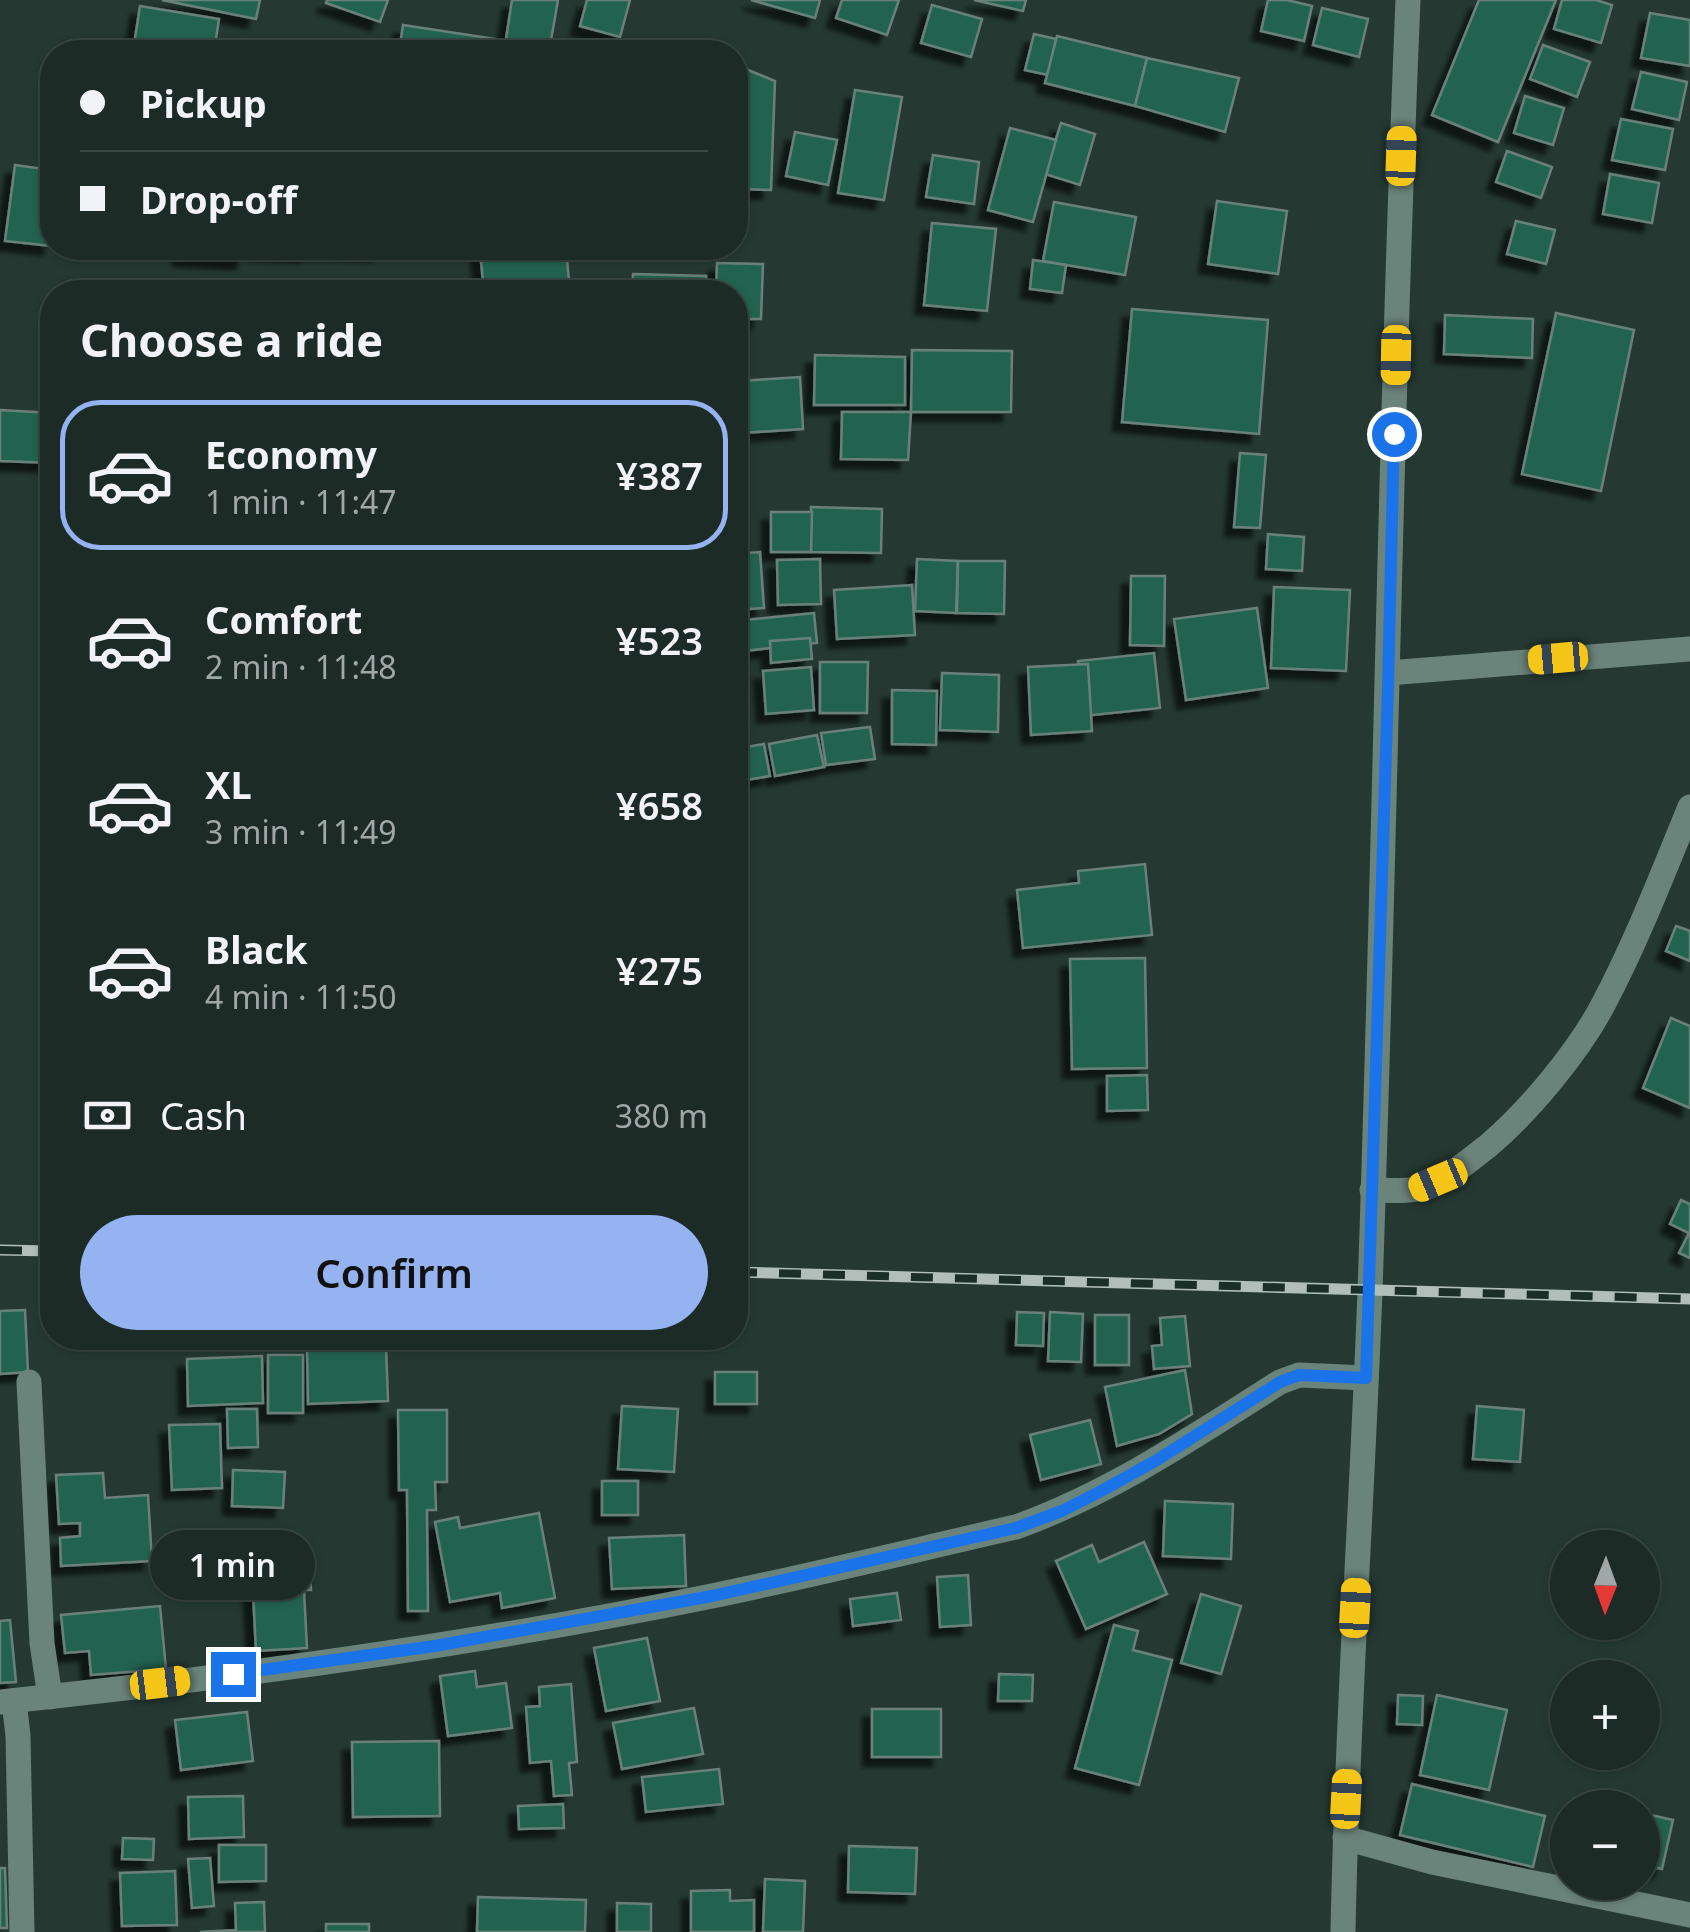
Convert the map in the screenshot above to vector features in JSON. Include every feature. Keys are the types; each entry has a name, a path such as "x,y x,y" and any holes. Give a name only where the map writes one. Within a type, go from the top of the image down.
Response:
{"street":[{"path":"1343,1932 1366,1378 1408,0"},
{"path":"1388,673 1690,649"},
{"path":"1372,1190 1418,1189 1454,1171 1503,1132 1544,1088 1602,1007 1690,807"},
{"path":"22,1932 18,1736 7,1701 435,1646 712,1596 1016,1528 1062,1511 1157,1460 1280,1382 1299,1375 1366,1378"},
{"path":"28,1382 42,1643 50,1697"},
{"path":"1344,1838 1432,1862 1690,1915"}],"building":[{"path":"162,0 260,0 256,19"},
{"path":"388,0 380,22 326,3"},
{"path":"512,0 558,0 551,40 506,40"},
{"path":"587,0 630,0 620,37 580,26"},
{"path":"751,0 820,0 815,18"},
{"path":"842,0 899,0 887,35 836,18"},
{"path":"974,0 1026,0 1023,11"},
{"path":"1268,0 1312,6 1304,41 1261,31"},
{"path":"1479,0 1556,0 1498,142 1432,115"},
{"path":"1562,0 1596,0 1612,5 1601,43 1554,29"},
{"path":"932,5 982,19 971,57 921,43"},
{"path":"140,6 219,19 216,40 135,40"},
{"path":"1322,8 1368,19 1359,57 1313,45"},
{"path":"1650,13 1690,20 1690,66 1641,58"},
{"path":"403,25 502,40 401,40"},
{"path":"1034,34 1056,39 1048,75 1025,70"},
{"path":"1057,36 1147,58 1135,106 1045,83"},
{"path":"1543,45 1590,62 1577,97 1530,79"},
{"path":"1147,58 1239,78 1225,132 1135,106"},
{"path":"748,70 775,81 771,190 748,189"},
{"path":"1641,72 1687,82 1679,120 1632,109"},
{"path":"855,90 902,97 884,200 838,193"},
{"path":"1525,96 1564,108 1553,145 1514,133"},
{"path":"1621,119 1673,129 1665,170 1612,160"},
{"path":"1061,123 1095,134 1080,185 1045,174"},
{"path":"1010,128 1056,140 1033,222 988,210"},
{"path":"795,132 837,140 828,185 786,176"},
{"path":"1507,151 1552,167 1541,198 1496,182"},
{"path":"933,155 979,162 974,204 926,197"},
{"path":"15,165 40,168 40,245 5,241"},
{"path":"1610,174 1659,183 1652,223 1603,214"},
{"path":"1217,201 1287,211 1278,274 1208,264"},
{"path":"1054,202 1136,217 1125,275 1043,261"},
{"path":"1516,221 1555,230 1546,264 1507,254"},
{"path":"932,223 996,229 987,311 924,305"},
{"path":"481,260 567,260 569,280 483,280"},
{"path":"1033,260 1066,265 1062,293 1030,289"},
{"path":"717,263 763,264 761,319 748,319 748,280 716,280"},
{"path":"633,274 706,276 706,280 633,280"},
{"path":"1132,309 1268,320 1259,434 1122,422"},
{"path":"1556,313 1634,330 1601,491 1522,474"},
{"path":"1445,315 1533,319 1532,358 1444,354"},
{"path":"912,350 1012,351 1011,412 911,412"},
{"path":"815,355 905,357 905,405 814,405"},
{"path":"800,377 803,429 748,433 748,380"},
{"path":"0,410 40,412 40,463 0,461"},
{"path":"842,412 911,412 908,460 841,459"},
{"path":"1240,453 1266,455 1260,528 1234,527"},
{"path":"811,507 882,509 881,553 811,552"},
{"path":"771,512 812,512 811,552 771,552"},
{"path":"1268,534 1304,537 1302,571 1266,569"},
{"path":"760,552 764,608 748,609 748,553"},
{"path":"820,559 821,604 778,605 777,560"},
{"path":"917,559 958,561 956,613 915,611"},
{"path":"958,561 1005,561 1004,614 957,613"},
{"path":"1131,576 1165,576 1164,646 1130,645"},
{"path":"912,585 915,635 837,639 834,590"},
{"path":"1274,587 1350,590 1346,671 1271,668"},
{"path":"1257,608 1268,688 1186,700 1174,619"},
{"path":"814,613 817,643 748,651 748,620"},
{"path":"810,638 812,659 771,663 770,641"},
{"path":"1154,653 1160,708 1084,716 1078,661"},
{"path":"820,662 868,662 867,713 820,713"},
{"path":"1088,664 1092,731 1031,735 1028,667"},
{"path":"811,667 814,710 766,714 763,671"},
{"path":"942,673 999,675 998,732 940,730"},
{"path":"892,690 937,691 936,745 892,744"},
{"path":"870,727 875,759 826,765 821,733"},
{"path":"817,735 824,767 775,776 769,744"},
{"path":"764,744 770,776 748,780 748,747"},
{"path":"1145,864 1152,935 1023,948 1017,890 1079,883 1078,871"},
{"path":"1676,926 1690,931 1690,961 1666,951"},
{"path":"1145,958 1147,1068 1072,1069 1070,959"},
{"path":"1671,1018 1690,1026 1690,1108 1643,1088"},
{"path":"1147,1075 1148,1110 1107,1111 1107,1076"},
{"path":"1681,1200 1690,1204 1690,1258 1679,1253 1689,1233 1670,1224"},
{"path":"25,1310 28,1372 0,1374 0,1311"},
{"path":"1017,1312 1044,1313 1043,1346 1016,1345"},
{"path":"1050,1312 1083,1314 1081,1362 1048,1361"},
{"path":"1095,1315 1129,1315 1129,1365 1095,1365"},
{"path":"1185,1316 1190,1366 1154,1369 1152,1346 1162,1345 1160,1318"},
{"path":"307,1350 386,1350 388,1401 308,1404"},
{"path":"268,1355 303,1355 303,1413 268,1413"},
{"path":"262,1356 263,1403 188,1406 187,1359"},
{"path":"1185,1370 1192,1414 1159,1434 1117,1446 1105,1387"},
{"path":"715,1372 757,1372 757,1404 715,1404"},
{"path":"622,1406 678,1409 674,1472 618,1469"},
{"path":"1477,1406 1524,1410 1520,1462 1473,1459"},
{"path":"227,1409 257,1409 258,1447 228,1448"},
{"path":"398,1410 447,1410 447,1482 435,1482 436,1510 427,1510 428,1611 408,1611 407,1490 399,1490"},
{"path":"1090,1420 1101,1464 1041,1480 1030,1435"},
{"path":"220,1424 222,1488 172,1490 169,1425"},
{"path":"233,1470 285,1472 283,1508 232,1506"},
{"path":"103,1473 105,1498 148,1495 152,1561 61,1566 60,1538 80,1536 80,1523 59,1524 56,1475"},
{"path":"602,1481 638,1481 638,1515 602,1515"},
{"path":"1165,1501 1233,1504 1231,1559 1163,1556"},
{"path":"539,1513 555,1598 502,1608 500,1593 450,1602 435,1522 458,1517 460,1528"},
{"path":"684,1535 686,1586 612,1589 609,1538"},
{"path":"1144,1542 1167,1594 1086,1629 1056,1561 1092,1545 1099,1562"},
{"path":"310,1570 311,1590 304,1590 307,1648 256,1651 252,1573"},
{"path":"968,1575 971,1625 940,1627 937,1577"},
{"path":"897,1593 901,1620 853,1626 850,1599"},
{"path":"1201,1594 1241,1606 1221,1674 1181,1663"},
{"path":"160,1606 166,1669 91,1675 89,1651 65,1653 61,1615"},
{"path":"10,1620 16,1682 0,1683 0,1621"},
{"path":"1114,1625 1138,1631 1133,1650 1172,1660 1139,1785 1075,1768"},
{"path":"647,1638 660,1701 606,1711 594,1648"},
{"path":"475,1671 477,1687 506,1683 512,1728 448,1736 440,1676"},
{"path":"999,1674 1033,1675 1032,1701 998,1701"},
{"path":"571,1684 577,1762 569,1763 572,1795 554,1796 551,1761 530,1763 526,1707 540,1706 539,1687"},
{"path":"1398,1695 1423,1696 1422,1725 1397,1724"},
{"path":"1437,1695 1507,1710 1489,1790 1420,1775"},
{"path":"694,1708 703,1754 622,1769 613,1723"},
{"path":"872,1709 941,1709 941,1757 872,1757"},
{"path":"247,1712 253,1761 181,1770 175,1720"},
{"path":"439,1741 440,1816 353,1817 352,1742"},
{"path":"719,1769 723,1804 646,1812 642,1777"},
{"path":"1412,1784 1545,1816 1533,1867 1400,1835"},
{"path":"243,1796 244,1837 189,1839 188,1797"},
{"path":"563,1804 564,1828 519,1829 518,1806"},
{"path":"1660,1817 1673,1820 1660,1869"},
{"path":"123,1838 154,1839 153,1860 122,1859"},
{"path":"219,1845 266,1845 266,1881 219,1882"},
{"path":"849,1846 917,1848 915,1894 848,1892"},
{"path":"210,1858 214,1906 192,1908 188,1859"},
{"path":"0,1868 5,1868 7,1928 0,1928"},
{"path":"175,1871 177,1925 122,1926 120,1873"},
{"path":"765,1879 805,1881 803,1932 763,1932"},
{"path":"730,1890 730,1901 754,1900 754,1932 691,1932 691,1891"},
{"path":"478,1897 586,1900 585,1932 477,1932"},
{"path":"264,1902 265,1932 200,1932 236,1930 235,1903"},
{"path":"617,1903 651,1904 651,1932 617,1932"},
{"path":"326,1924 369,1924 369,1932 326,1932"}],"railway":[{"path":"0,1250 40,1251"},
{"path":"748,1272 1690,1299"}],"route":[{"path":"233,1674 435,1646 712,1596 1016,1528 1103,1490 1280,1382 1299,1375 1366,1378 1394,434"}]}
